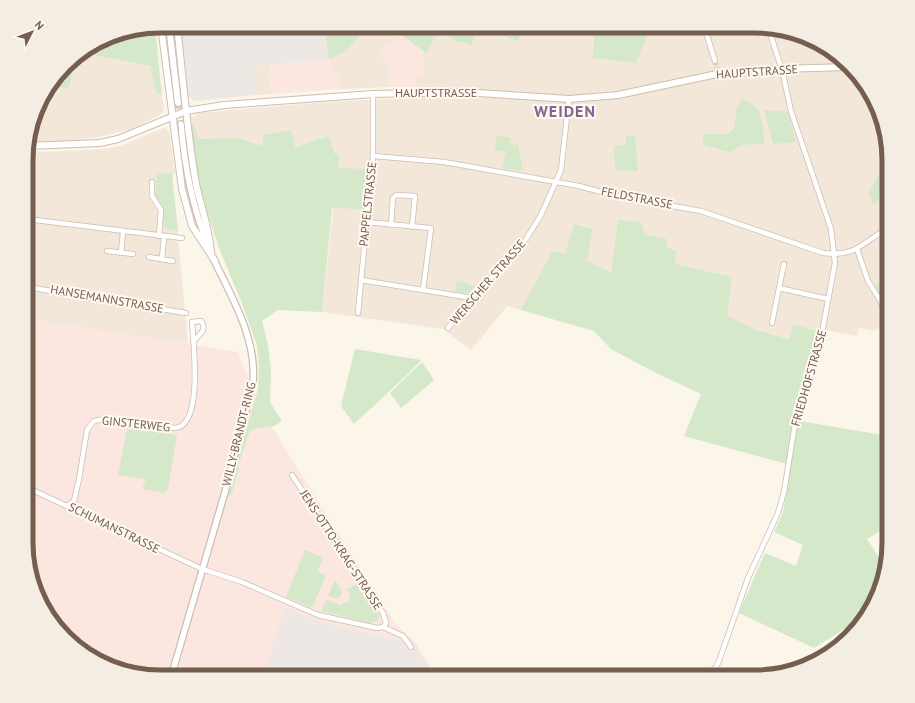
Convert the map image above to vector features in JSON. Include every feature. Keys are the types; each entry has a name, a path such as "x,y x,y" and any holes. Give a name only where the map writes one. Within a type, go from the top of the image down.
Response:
{"main road":[{"path":"162,33 178,169 187,212 196,233 215,261"},
{"path":"170,33 178,103"},
{"path":"178,33 196,184 210,234 211,252"},
{"name":"HAUPTSTRASSE","path":"34,147 100,143 118,140 186,111 224,105 373,94 463,92 569,99 618,95 717,72 841,67"}],"street":[{"path":"706,33 715,61"},
{"name":"FRIEDHOFSTRASSE","path":"713,670 719,661 748,578 778,513 784,492 795,424 820,343 835,263 828,217 791,111 782,70 770,34"},
{"name":"PAPPELSTRASSE","path":"358,313 373,156 373,94"},
{"name":"WERSCHER STRASSE","path":"448,328 472,298 523,244 541,215 557,182 563,160 569,99"},
{"name":"WILLY-BRANDT-RING","path":"173,670 248,409 254,376 253,356 242,320 199,224 190,191 181,124"},
{"name":"FELDSTRASSE","path":"373,156 444,162 557,182 616,196 701,211 816,251 834,254 857,250 882,233"},
{"path":"152,182 152,196 161,210 159,236"},
{"path":"391,225 394,198 396,194 415,196 412,227"},
{"path":"33,220 182,238"},
{"path":"366,222 431,228 423,290"},
{"path":"121,253 123,232"},
{"path":"162,259 164,237"},
{"path":"857,250 868,281 882,305"},
{"path":"107,251 133,254"},
{"path":"149,257 173,261"},
{"path":"772,323 784,264"},
{"path":"361,280 472,298"},
{"name":"HANSEMANNSTRASSE","path":"33,288 186,313"},
{"path":"779,288 828,299"},
{"name":"GINSTERWEG","path":"68,505 74,501 86,430 94,421 105,419 175,428 183,424 189,414 195,389 193,342"},
{"name":"JENS-OTTO-KRAG-STRASSE","path":"292,475 383,614 386,622 383,627"},
{"name":"SCHUMANSTRASSE","path":"33,489 202,569"},
{"name":"JENS-OTTO-KRAG-STRASSE","path":"202,569 242,582 318,614 377,628 383,627 403,636 411,647"}],"shaded area":[{"path":"181,33 325,33 329,60 254,66 256,95 195,101 188,96"},
{"path":"363,33 398,33 400,35 378,54 388,62 389,87 340,89 340,77 338,78 329,60 345,51"},
{"path":"439,33 446,33 458,43 460,41 471,46 476,33 500,33 517,42 522,33 594,33 593,58 636,63 648,33 763,33 788,37 825,54 839,65 856,83 872,112 880,136 882,152 882,282 870,288 882,309 882,328 874,331 859,328 857,336 825,330 825,333 793,324 789,339 759,331 726,316 732,277 674,264 667,247 666,239 645,234 619,220 611,272 587,261 593,229 565,255 552,251 521,310 507,306 471,350 443,329 322,312 339,155 335,154 329,136 295,147 292,130 263,146 238,138 199,139 190,120 199,113 342,101 416,98 416,75 423,75 423,51 427,54 432,41"},
{"path":"400,35 423,51 423,75 416,75 416,87 389,87 388,62 378,54"},
{"path":"90,54 150,66 156,93 162,95 164,109 161,114 132,129 99,137 44,143 34,142 40,119 54,90 56,87 69,88 74,67"},
{"path":"329,60 337,77 340,77 340,89 272,94 270,65"},
{"path":"270,65 272,94 256,95 253,66"},
{"path":"166,127 170,135 175,174 172,175 188,344 33,320 34,151 43,152 102,149 120,146"},
{"path":"33,320 238,352 259,407 393,620 415,643 432,670 152,670 127,666 104,657 90,649 70,633 59,620 46,599 37,576 33,551"},
{"path":"285,607 317,621 415,644 431,670 265,670"}],"green space":[{"path":"156,33 162,95 156,93 150,66 90,54 104,46 119,40 136,35"},
{"path":"325,33 363,33 345,51 329,60"},
{"path":"398,33 439,33 432,41 427,54"},
{"path":"446,33 476,33 471,46 460,41 458,43"},
{"path":"500,33 522,33 517,42"},
{"path":"594,33 648,33 636,63 593,58"},
{"path":"74,67 69,88 56,87"},
{"path":"743,99 757,108 763,125 764,143 742,145 730,152 703,145 703,134 728,134 734,129 737,107"},
{"path":"764,110 788,112 796,142 773,144"},
{"path":"193,124 199,139 238,138 263,146 263,135 292,130 295,147 329,136 335,154 339,155 338,168 367,169 364,209 332,208 322,312 278,310 262,321 268,345 271,370 270,402 282,421 274,426 253,429 249,433 238,466 239,469 231,496 227,495 258,389 259,367 257,345 219,248 200,190 191,125"},
{"path":"497,135 511,138 510,144 518,145 522,165 521,171 502,168 506,152 494,150"},
{"path":"626,136 635,136 638,171 615,170 614,146 626,145"},
{"path":"882,171 882,197 873,205 869,193 877,177"},
{"path":"157,173 172,174 178,231 166,228 162,223 164,209 155,197"},
{"path":"618,220 641,222 645,234 667,239 667,247 676,251 675,264 732,277 727,316 759,331 789,339 793,324 825,333 800,421 882,435 882,530 867,539 881,560 875,584 869,599 852,624 814,648 739,613 765,553 796,566 803,545 774,532 783,513 791,465 684,436 701,394 654,372 611,349 594,331 521,310 552,251 565,254 574,224 593,229 587,261 611,272"},
{"path":"457,280 477,287 469,293 455,292"},
{"path":"882,282 882,309 880,304 870,288"},
{"path":"355,349 421,360 354,424 341,406"},
{"path":"422,362 434,380 401,408 390,393"},
{"path":"132,427 177,435 168,488 165,493 142,489 146,479 118,475 127,430"},
{"path":"305,550 324,558 317,571 326,576 312,608 286,597"},
{"path":"336,581 342,592 339,599 328,596 334,582"},
{"path":"358,583 378,612 379,617 377,621 370,623 321,611 326,600 341,605 344,602 348,603 350,592 346,590"}],"tunnel":[{"path":"715,61 717,69"},
{"path":"178,103 181,124"}],"district":[{"name":"WEIDEN","path":"565,111"}]}
